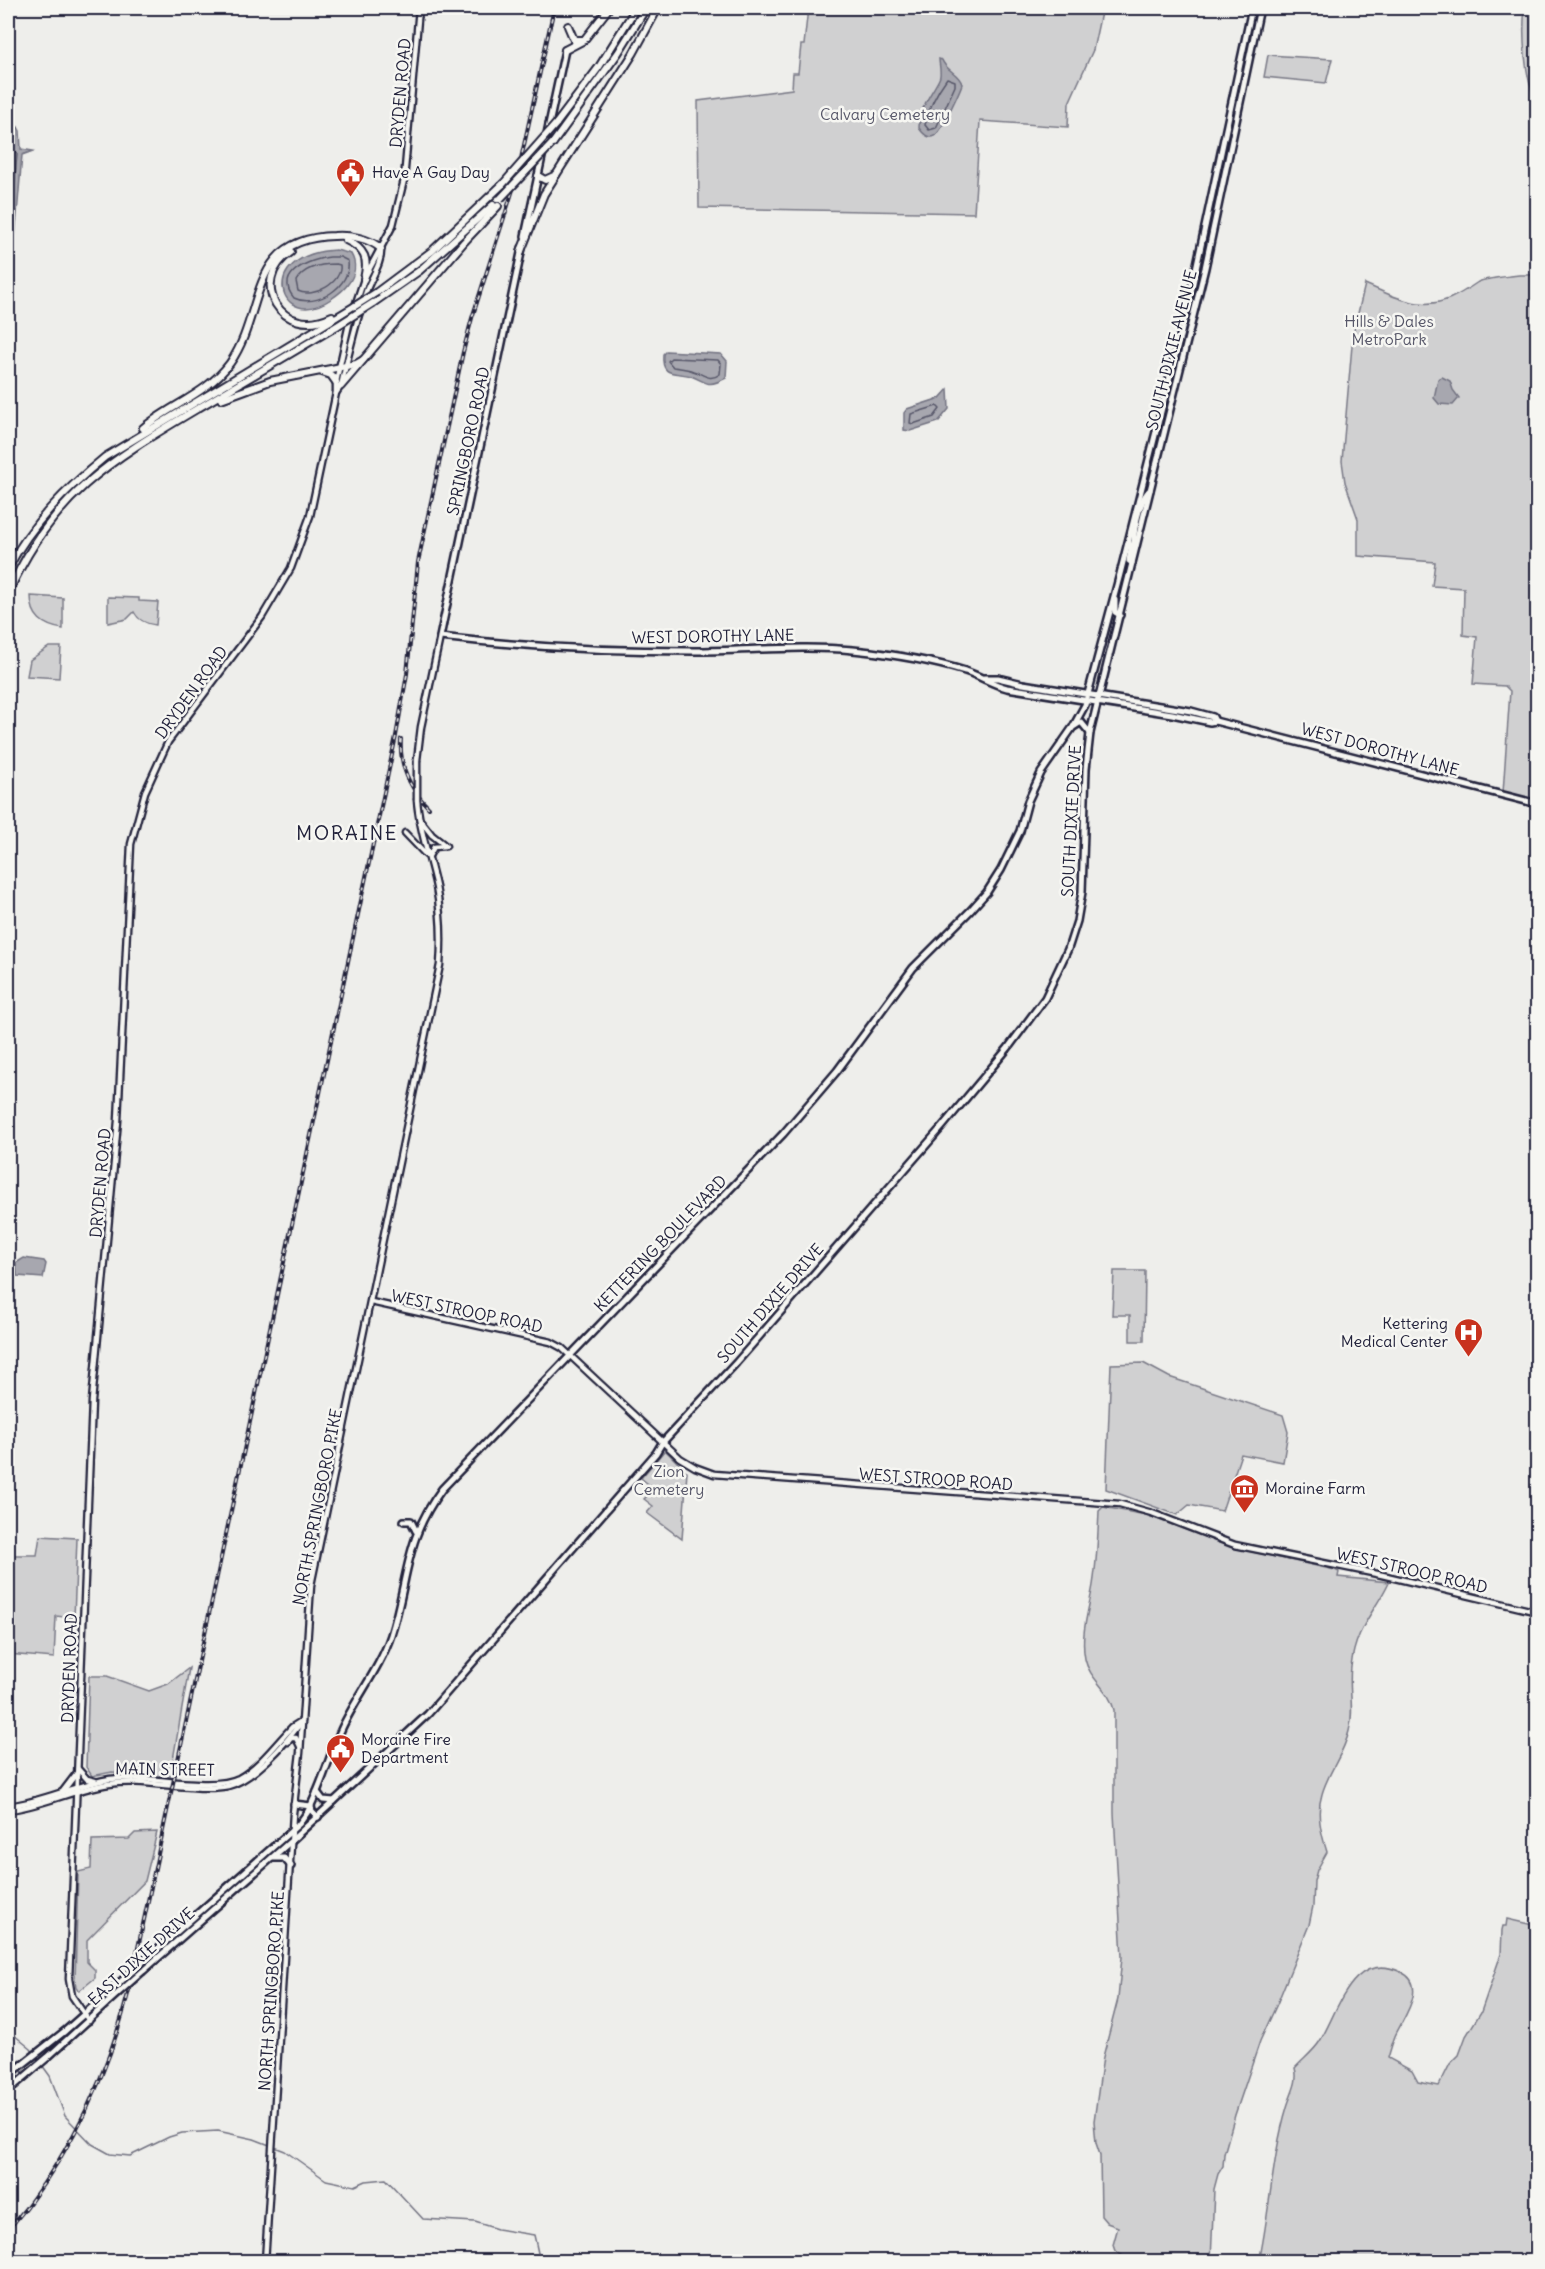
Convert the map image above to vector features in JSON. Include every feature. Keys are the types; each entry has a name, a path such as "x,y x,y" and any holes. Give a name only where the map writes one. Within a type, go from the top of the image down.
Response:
{"highway":[{"path":"565,50 584,40 609,8"},
{"path":"128,441 355,306 432,251 503,184 556,124 599,67 636,8"},
{"path":"315,372 329,374 339,384 376,347 464,242 553,143 618,53 646,8"},
{"path":"521,251 538,204 628,63 658,8"},
{"path":"568,26 574,40 584,40"},
{"path":"538,176 548,179 558,172"},
{"path":"8,594 42,533 83,485 115,459 337,326 406,281 499,203"},
{"path":"8,568 30,531 55,501 85,473 151,421 214,381 230,363 243,335 263,276 281,254 307,240 334,236 364,240 381,249"},
{"path":"346,240 358,246 365,256 367,266 364,279"},
{"path":"341,313 319,321 298,321 280,310 270,286 276,267 294,250 315,242 346,240 381,249"},
{"path":"190,413 242,389 359,363 376,347"}],"main road":[{"name":"DRYDEN ROAD","path":"339,384 339,367 349,324 364,279 393,225 404,180 419,8"},
{"name":"SOUTH DIXIE AVENUE","path":"1086,698 1129,540 1204,239 1252,8"},
{"name":"SOUTH DIXIE AVENUE","path":"1098,700 1219,205 1217,195 1219,182 1228,155 1260,8"},
{"name":"SPRINGBORO ROAD","path":"423,838 417,800 417,760 422,727 565,50"},
{"name":"DRYDEN ROAD","path":"89,2021 72,1996 69,1985 92,1401 118,1121 131,844 145,792 168,742 262,617 291,568 310,516 336,393 368,289 381,256 381,249"},
{"path":"1120,574 1132,563 1129,561 1131,549 1129,540"},
{"path":"1115,592 1116,612 1120,615"},
{"path":"1109,615 1114,622 1110,651"},
{"name":"WEST DOROTHY LANE","path":"440,637 489,643 628,651 805,648 851,650 920,660 983,678 1000,686 1072,699 1086,698 1191,711 1213,717 1215,721"},
{"name":"WEST DOROTHY LANE","path":"983,678 998,678 1076,692 1086,698"},
{"path":"1076,692 1084,690 1092,680"},
{"name":"KETTERING BOULEVARD","path":"293,1829 311,1806 342,1728 382,1657 390,1638 409,1552 416,1532 442,1489 783,1134 837,1071 920,959 980,900 997,876 1012,848 1041,772 1073,727 1086,698"},
{"path":"1072,699 1078,705 1079,716"},
{"name":"WEST DOROTHY LANE","path":"1098,700 1107,705 1215,721 1538,804"},
{"name":"SOUTH DIXIE DRIVE","path":"292,1840 439,1702 656,1453 662,1443 742,1356 942,1128 1008,1048 1045,998 1068,949 1077,921 1082,892 1086,769 1090,733 1098,700"},
{"path":"1094,719 1107,705"},
{"path":"1073,727 1081,722 1090,733"},
{"path":"419,819 432,835 446,846 434,847 428,859"},
{"path":"405,833 419,845 428,859"},
{"name":"NORTH SPRINGBORO PIKE","path":"265,2262 294,1804 301,1746 311,1585 440,965 440,913 423,838"},
{"name":"WEST STROOP ROAD","path":"371,1302 546,1340 558,1345 662,1443 687,1463 704,1471 721,1475 1098,1502 1132,1507 1235,1545 1382,1575 1538,1612"},
{"path":"404,1521 411,1521 416,1532"},
{"name":"MAIN STREET","path":"77,1789 129,1782 228,1786 249,1776 272,1755 302,1720"},
{"name":"MAIN STREET","path":"8,1808 27,1807 97,1781 130,1778 214,1783 235,1780 247,1773 292,1727 302,1720"},
{"path":"272,1755 291,1738 296,1738 301,1746"},
{"path":"76,1808 68,1797 61,1794 71,1783 78,1770 87,1779 97,1781"},
{"path":"317,1792 323,1800 334,1801"},
{"path":"294,1804 311,1806 318,1817"},
{"name":"EAST DIXIE DRIVE","path":"8,2076 118,1984 293,1829"},
{"name":"EAST DIXIE DRIVE","path":"8,2091 292,1840"},
{"path":"270,1859 285,1858 291,1866"}],"green space":[{"name":"Calvary Cemetery","path":"808,8 1102,8 1093,50 1069,103 1068,127 980,121 974,213 699,208 698,101 792,89 793,73 798,73 801,45 804,45"},
{"path":"1525,8 1537,8 1537,101 1529,81 1525,56"},
{"path":"1268,55 1332,59 1326,83 1264,77"},
{"name":"Hills & Dales MetroPark","path":"1519,275 1537,275 1537,804 1503,793 1510,691 1505,686 1473,684 1477,637 1463,635 1464,588 1432,586 1435,562 1358,556 1358,519 1345,482 1342,461 1353,334 1365,284 1405,300 1435,303 1457,295 1481,281"},
{"path":"31,596 63,598 63,629 44,623 36,615"},
{"path":"108,597 139,598 139,601 158,602 156,625 143,622 134,612 127,619 108,623"},
{"path":"49,647 61,647 59,678 27,676 30,660"},
{"path":"1114,1271 1145,1271 1144,1341 1130,1341 1130,1315 1112,1315"},
{"path":"1143,1363 1169,1377 1283,1415 1288,1432 1283,1462 1241,1454 1222,1511 1189,1505 1177,1515 1106,1489 1111,1364"},
{"name":"Zion Cemetery","path":"665,1450 687,1472 682,1539 647,1513 653,1506 644,1499 654,1489 641,1478"},
{"path":"1103,1507 1146,1515 1234,1548 1335,1570 1339,1572 1338,1577 1389,1582 1366,1621 1353,1653 1350,1675 1351,1723 1344,1747 1325,1786 1319,1808 1327,1852 1314,1881 1313,1906 1309,1925 1260,2041 1235,2115 1223,2166 1218,2174 1214,2189 1211,2261 1131,2261 1115,2251 1113,2245 1118,2227 1107,2223 1101,2216 1100,2155 1096,2143 1094,2121 1103,2057 1118,1999 1122,1957 1114,1813 1114,1710 1108,1696 1087,1666 1084,1650 1084,1631 1093,1585 1099,1511"},
{"path":"40,1536 77,1538 74,1618 56,1616 54,1658 8,1654 8,1555 37,1555"},
{"path":"189,1668 170,1777 112,1772 92,1776 86,1767 89,1676 107,1676 149,1691 168,1684"},
{"path":"157,1832 145,1881 87,1940 87,1962 95,1970 95,1978 79,1991 75,1981 78,1872 91,1869 92,1840 129,1839 135,1833"},
{"path":"1507,1919 1537,1926 1537,2261 1259,2262 1278,2145 1295,2083 1295,2068 1320,2041 1349,1987 1359,1976 1370,1969 1384,1967 1401,1972 1409,1978 1414,1993 1412,2002 1395,2036 1388,2058 1412,2071 1418,2082 1439,2086 1450,2064 1459,2055 1466,2036 1481,2012 1501,1954 1502,1930 1503,1926 1506,1926"}],"water":[{"path":"939,59 962,84 938,133 930,137 919,128 923,108 940,77"},
{"path":"18,127 21,149 33,151 22,155 14,250 12,341 8,362 8,142 11,146 14,144 15,131"},
{"path":"336,250 351,254 355,266 350,281 344,288 331,299 313,307 298,307 288,300 283,289 285,276 293,264 310,255"},
{"path":"666,351 721,354 727,361 726,378 711,384 691,376 667,371 663,362 663,354"},
{"path":"1442,377 1450,381 1459,398 1453,405 1439,404 1434,398 1438,379"},
{"path":"948,389 949,409 938,422 910,431 904,430 904,413 907,409 940,398"},
{"path":"24,1258 44,1261 46,1264 43,1278 17,1276 16,1263"}],"waterway":[{"path":"8,2030 31,2049 39,2061"},
{"path":"42,2065 50,2076 65,2116 92,2144 110,2154 130,2156 182,2133 218,2131 254,2139 285,2151 326,2180 355,2186 366,2181 386,2179 423,2219 475,2222 497,2229 534,2235 540,2262"}],"railway":[{"path":"8,2230 49,2175 83,2117 109,2055 129,1990 396,736 407,674 418,562 463,352 517,177 554,8"},
{"path":"401,739 402,759 407,777 416,793 429,808"}],"place":[{"name":"Have A Gay Day","path":"351,198"},
{"name":"Kettering Medical Center","path":"1469,1358"},
{"name":"Moraine Farm","path":"1244,1514"},
{"name":"Moraine Fire Department","path":"340,1774"}],"district":[{"name":"MORAINE","path":"347,833"}]}
